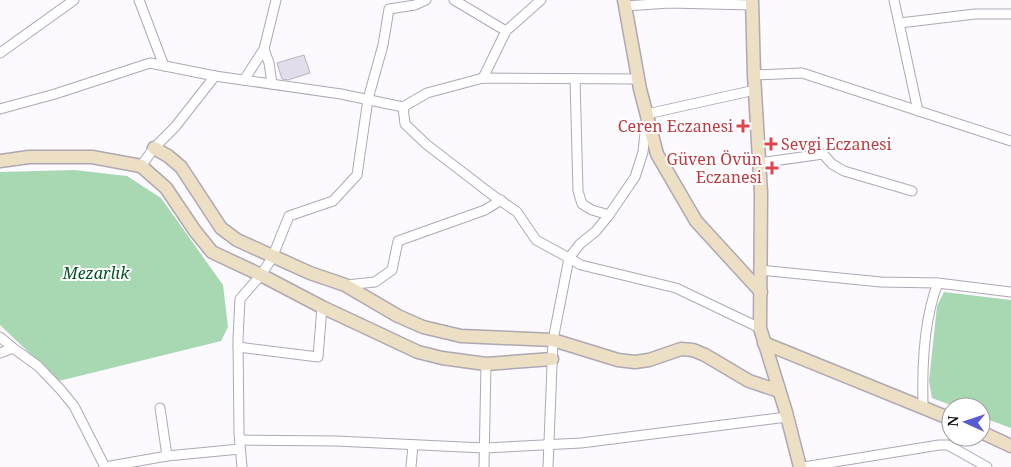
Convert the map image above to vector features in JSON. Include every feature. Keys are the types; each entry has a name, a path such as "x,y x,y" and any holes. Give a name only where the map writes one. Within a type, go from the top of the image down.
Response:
{"street":[{"path":"0,53 74,0"},
{"path":"139,0 164,66"},
{"path":"244,80 264,49 276,0"},
{"path":"242,467 238,348 240,299 261,275 273,256 289,216 333,201 357,176 368,99 383,45 389,9 415,5 426,0"},
{"path":"454,0 506,31"},
{"path":"483,78 506,31 541,0"},
{"path":"894,0 918,111"},
{"path":"761,292 696,221 657,154 638,79 625,3 752,2 761,193 761,292 760,328 800,467"},
{"path":"900,23 975,14 1011,14"},
{"path":"264,49 269,63 272,84"},
{"path":"0,110 150,63 215,76 368,99 403,107 427,93 483,78 638,79"},
{"path":"754,76 802,73 1011,142"},
{"path":"141,166 215,76"},
{"path":"576,79 578,191 582,204 592,210 609,215"},
{"path":"647,114 755,90"},
{"path":"403,107 405,124 426,144 517,212 536,240 581,265 676,288 760,328"},
{"path":"548,467 553,340 569,258 580,244 596,231 635,177 643,152 647,114"},
{"path":"154,148 168,156 181,167 221,228 238,240 310,273 345,285 398,316 423,327 461,336 553,340 618,360 635,362 649,360 681,349 693,350 749,381 779,391"},
{"path":"759,163 823,154 832,164 844,171 912,191"},
{"path":"0,161 29,157 92,157 141,166 166,188 195,231 212,252 322,307 418,352 442,358 486,364 552,359"},
{"path":"345,285 375,282 392,270 398,241 485,210 500,200"},
{"path":"760,270 882,282 938,283 1011,292"},
{"path":"923,406 922,367 933,296 938,283"},
{"path":"238,348 318,357 322,307"},
{"path":"0,337 38,366 74,406 105,467 240,444 336,441 484,448 548,446 787,417"},
{"path":"764,343 941,414"},
{"path":"0,354 13,348"},
{"path":"484,467 486,364"},
{"path":"160,408 167,456"},
{"path":"991,437 1011,446"},
{"path":"411,467 413,445"},
{"path":"804,467 948,445 986,467"}],"green space":[{"name":"Mezarlık","path":"74,170 127,176 161,198 223,285 228,327 221,341 59,381 0,325 0,172"},
{"path":"944,292 1011,300 1011,428 991,421 991,397 941,397 941,401 932,398 929,381 937,306"}],"building":[{"path":"304,55 310,73 288,80 282,79 277,63"}],"place":[{"name":"Ceren Eczanesi","path":"743,126"},
{"name":"Sevgi Eczanesi","path":"771,144"},
{"name":"Güven Övün Eczanesi","path":"772,168"}]}
